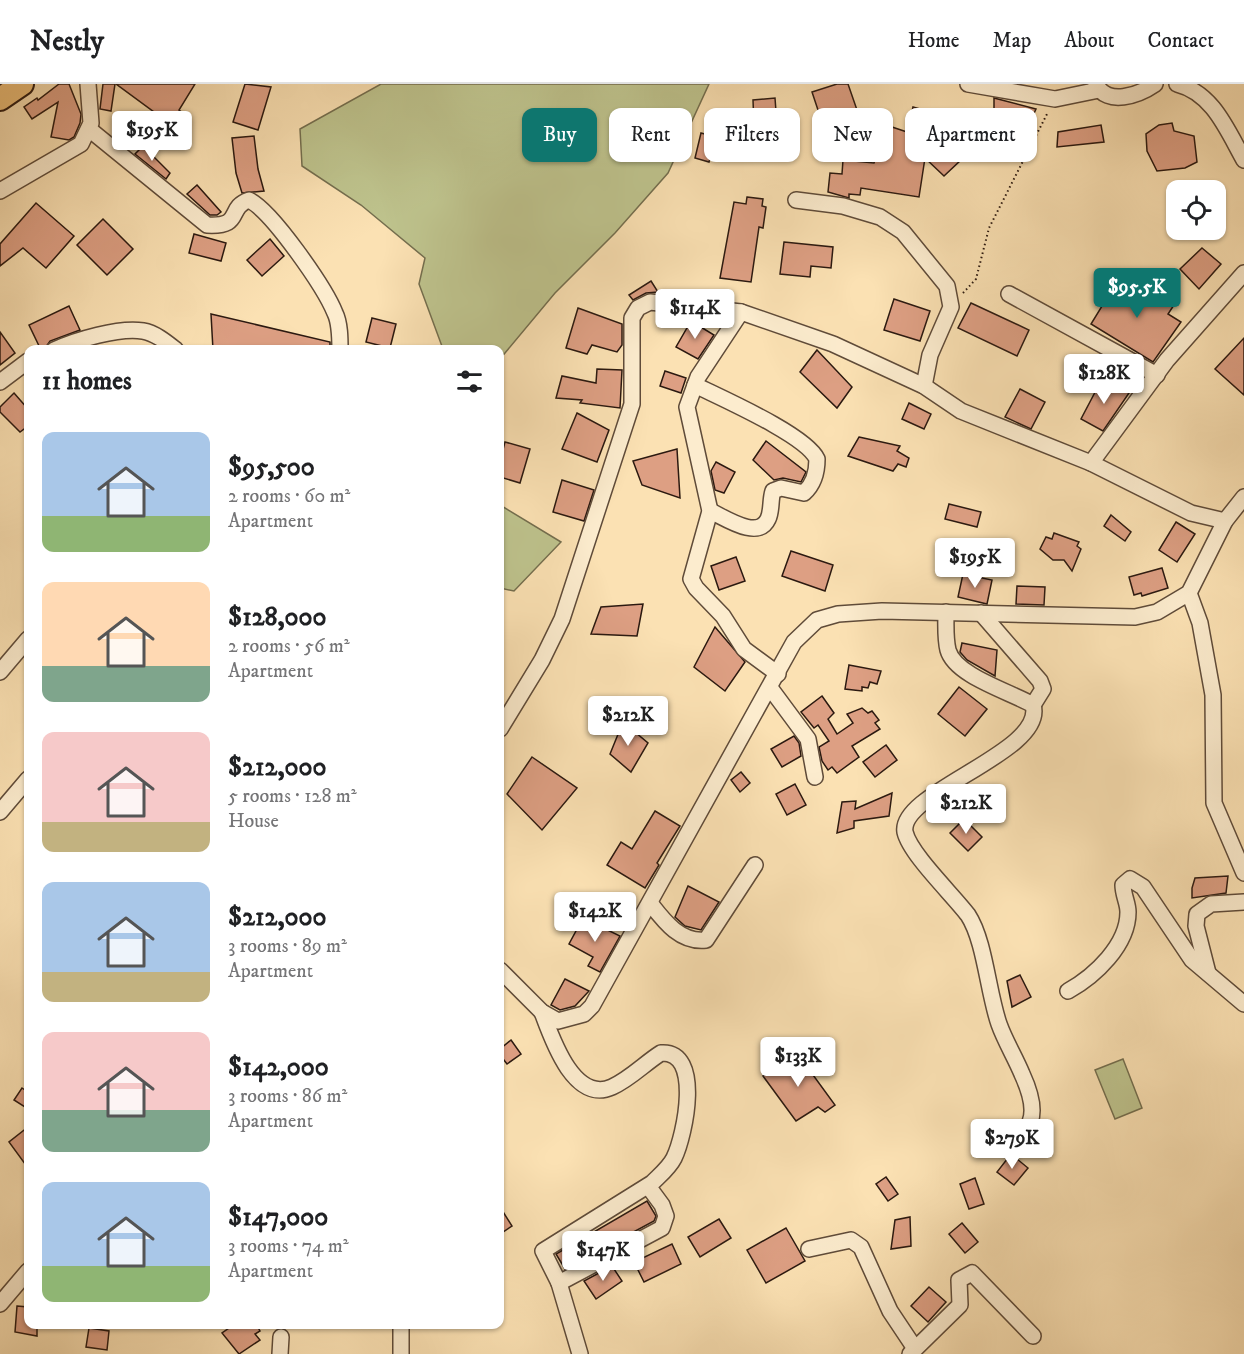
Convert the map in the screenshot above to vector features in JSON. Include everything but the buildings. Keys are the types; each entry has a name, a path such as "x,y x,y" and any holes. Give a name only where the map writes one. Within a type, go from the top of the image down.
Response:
{"highway":[{"path":"0,99 20,84"}],"street":[{"path":"0,191 81,144 91,123 88,84"},
{"path":"968,84 1054,99 1097,87 1112,97 1127,97 1152,86"},
{"path":"1177,84 1198,93 1214,108 1244,160"},
{"path":"88,129 207,225 224,226 231,221 242,202 249,200 258,204 272,219 328,299 336,314 339,345"},
{"path":"796,200 852,208 880,217 903,231 947,286 951,307 930,355 924,386"},
{"path":"1091,463 1200,320 1244,273"},
{"path":"1009,294 1157,375"},
{"path":"504,722 542,660 562,619 632,404 634,314 638,308 656,301 708,310 741,312 833,344 924,386 961,411 1091,463 1191,513 1225,521"},
{"path":"741,312 695,385 689,399 687,417 710,510 691,579 696,588 723,616 744,649 778,674"},
{"path":"65,345 74,341 136,331 159,337 169,345"},
{"path":"0,382 24,365"},
{"path":"695,385 781,429 809,447 817,459 815,476 804,493 781,488 773,491 769,518 760,527 750,529 710,510"},
{"path":"504,974 542,1012 558,1021 584,1014 592,1006 771,689 794,642 807,627 825,617 882,611 1135,617 1157,612 1189,593 1225,521 1244,497"},
{"path":"1189,593 1200,623 1213,695 1214,804 1244,873"},
{"path":"946,612 948,651 953,658 976,677 1033,705 1036,714 1034,720 987,763 934,794 910,812 906,821 906,832 915,849 975,927 999,1025 1025,1080 1032,1104 1032,1120 1022,1135 1011,1141 981,1148"},
{"path":"981,613 1040,681 1043,689 1033,705"},
{"path":"0,672 24,644"},
{"path":"771,689 808,738 815,777"},
{"path":"0,812 24,784"},
{"path":"650,903 672,930 687,938 706,940 755,865"},
{"path":"1068,992 1098,969 1119,943 1129,911 1123,894 1123,885 1130,879 1143,887 1181,946 1244,1004"},
{"path":"1208,973 1196,926 1197,914 1211,904 1244,902"},
{"path":"542,1012 576,1081 592,1092 613,1087 661,1053 670,1052 681,1060 688,1101 681,1143 673,1161 648,1186 547,1246 543,1251 559,1283 580,1354"},
{"path":"559,1283 662,1228 666,1216 662,1205 648,1186"},
{"path":"809,1249 851,1240 861,1247 912,1350 960,1305 959,1280 972,1273 1033,1336"},
{"path":"0,1305 24,1276"},
{"path":"401,1329 401,1354"},
{"path":"280,1354 281,1337"}],"path":[{"path":"951,307 976,279 988,228 1054,99"}],"green space":[{"path":"381,84 709,84 692,121 692,108 609,108 609,162 673,162 668,173 615,233 555,293 504,354 504,345 442,345 419,284 425,258 361,205 302,166 300,129"},
{"path":"504,507 561,542 514,591 504,589"},
{"path":"1123,1059 1142,1108 1115,1119 1095,1070"}]}
